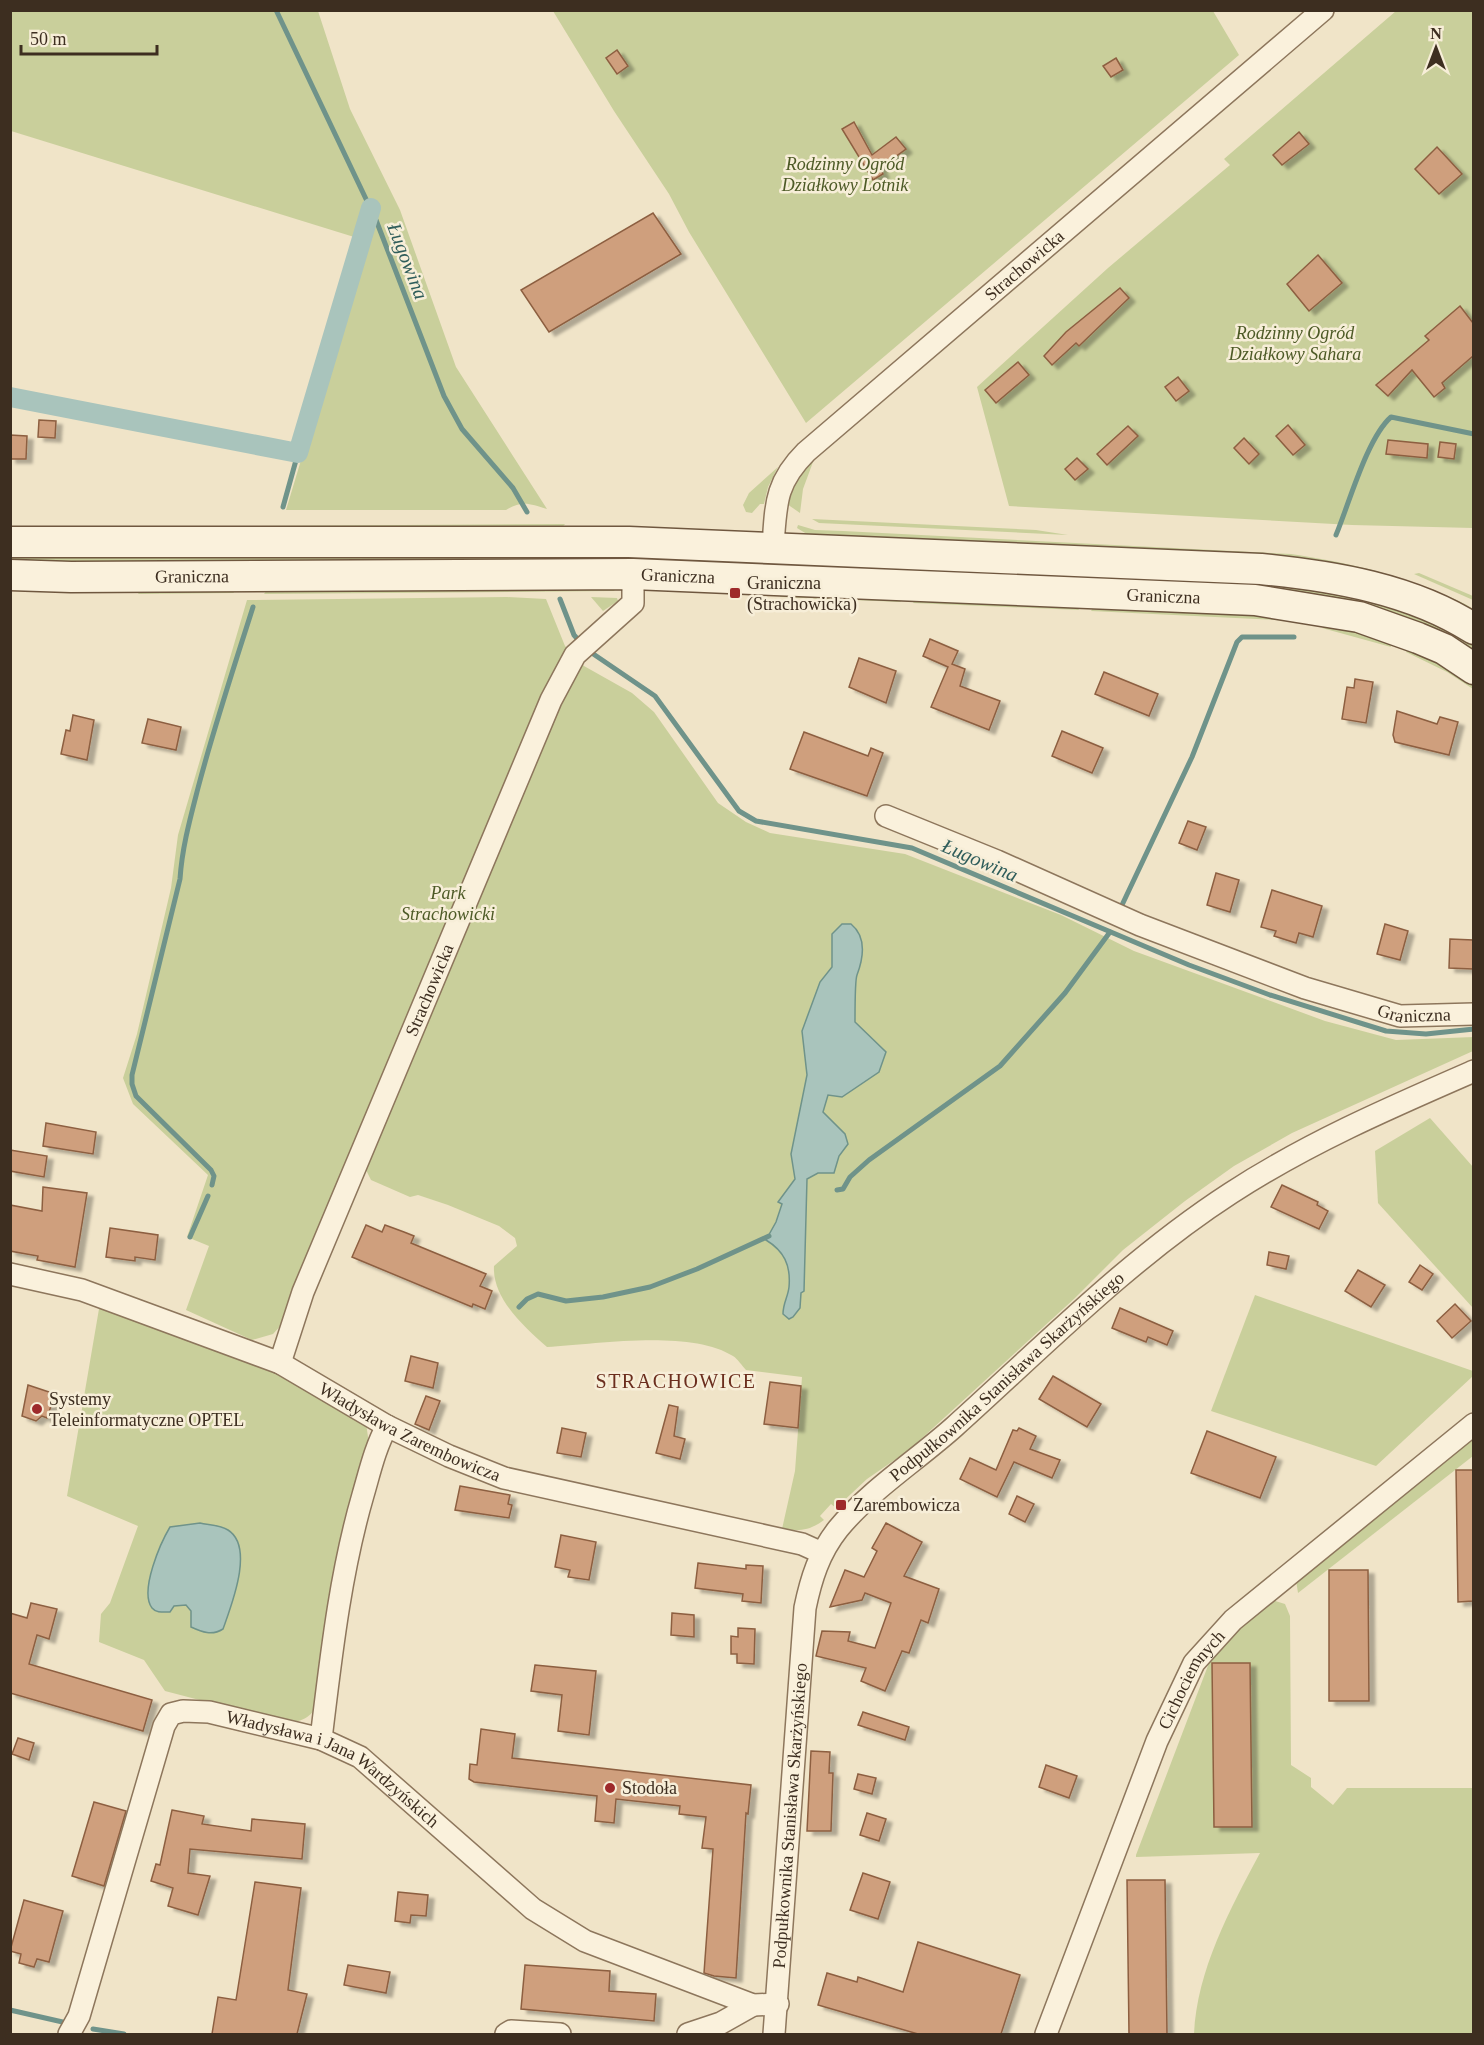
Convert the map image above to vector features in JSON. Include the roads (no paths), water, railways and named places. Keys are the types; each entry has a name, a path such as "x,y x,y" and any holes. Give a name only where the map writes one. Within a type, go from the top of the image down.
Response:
{"main road":[{"name":"Graniczna","path":"10,542 629,542 773,546 1296,572 1388,592 1440,612 1473,629"},
{"name":"Graniczna","path":"10,575 71,577 633,574 1255,600 1359,616 1444,649 1473,669"}],"street":[{"name":"Strachowicka","path":"773,546 777,492 791,466 1323,10"},
{"name":"Strachowicka","path":"280,1363 308,1282 550,700 575,655 633,603 633,574"},
{"name":"Graniczna","path":"886,816 997,861 1140,925 1305,988 1400,1016 1473,1014"},
{"name":"Podpułkownika Stanisława Skarżyńskiego","path":"774,2034 778,2004 805,1608 809,1585 822,1553 840,1527 1126,1272 1195,1217 1318,1140 1473,1071"},
{"name":"Władysława Zarembowicza","path":"10,1274 82,1290 280,1363 387,1426 449,1456 504,1478 802,1544 822,1553"},
{"name":"Cichociemnych","path":"1046,2034 1066,1988 1157,1741 1194,1664 1233,1620 1473,1424"},
{"path":"321,1739 338,1610 351,1538 378,1443 387,1426"},
{"name":"Władysława i Jana Wardzyńskich","path":"69,2034 79,2016 164,1726 171,1714 183,1711 209,1712 321,1739 360,1757 533,1909 585,1941 753,2005 778,2004"},
{"path":"688,2034 721,2023 753,2005"},
{"path":"506,2034 511,2031 560,2034"}],"water":[{"path":"842,924 851,924 860,935 862,942 861,962 856,983 855,1022 886,1052 879,1072 842,1097 828,1095 823,1112 845,1134 848,1144 839,1156 834,1173 818,1173 807,1179 804,1291 801,1293 800,1308 789,1319 783,1314 789,1287 787,1265 782,1254 766,1240 776,1222 782,1204 778,1202 795,1179 791,1154 807,1075 802,1031 820,982 832,967 832,934"},
{"path":"200,1523 228,1530 236,1538 240,1549 239,1577 223,1629 211,1633 191,1627 191,1611 186,1605 174,1606 170,1612 156,1611 152,1608 148,1590 153,1567 170,1527"}],"waterway":[{"name":"Ługowina","path":"276,10 376,220 444,396 462,429 513,488 527,512"},
{"path":"10,397 298,453 371,208"},
{"path":"1336,535 1366,455 1382,427 1391,417 1474,434"},
{"path":"283,507 298,453"},
{"name":"Ługowina","path":"560,599 574,635 580,642"},
{"path":"212,1185 214,1176 211,1170 136,1096 132,1075 180,879 184,845 204,765 253,607"},
{"path":"1122,905 1192,757 1237,642 1242,637 1294,637"},
{"name":"Ługowina","path":"586,649 655,696 739,811 756,821 912,848 1189,965 1270,995 1386,1031 1426,1034 1474,1029"},
{"path":"837,1190 843,1189 850,1177 869,1160 1000,1066 1065,993 1110,932"},
{"path":"190,1237 208,1196"},
{"path":"519,1307 527,1299 538,1294 566,1301 603,1297 650,1287 697,1269 769,1236"},
{"path":"10,2010 67,2023"},
{"path":"93,2029 124,2034"}],"place":[{"name":"Graniczna (Strachowicka)","path":"735,593"},
{"name":"Systemy Teleinformatyczne OPTEL","path":"37,1409"},
{"name":"Zarembowicza","path":"841,1505"},
{"name":"Stodoła","path":"610,1788"}],"district":[{"name":"STRACHOWICE","path":"676,1381"}],"park label":[{"name":"Rodzinny Ogród Działkowy Lotnik","path":"845,174"},
{"name":"Rodzinny Ogród Działkowy Sahara","path":"1295,343"},
{"name":"Park Strachowicki","path":"448,903"}]}
